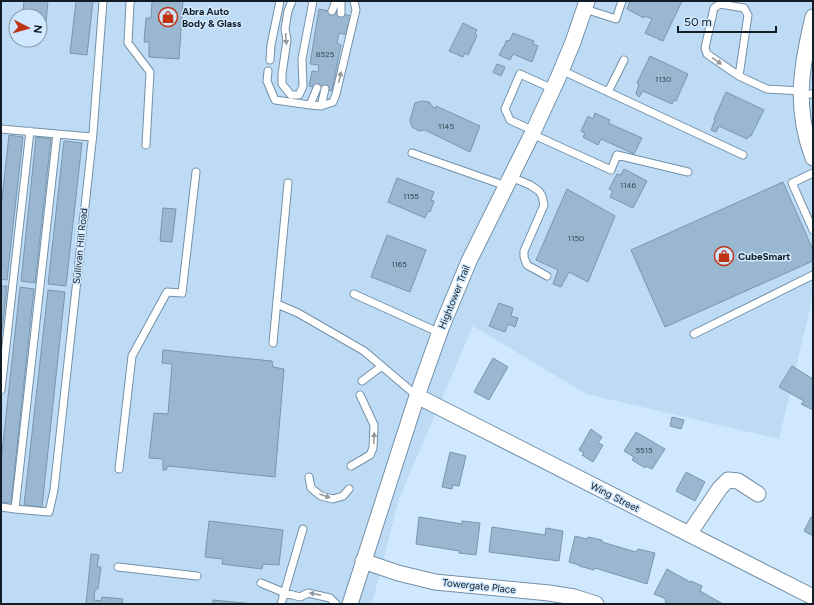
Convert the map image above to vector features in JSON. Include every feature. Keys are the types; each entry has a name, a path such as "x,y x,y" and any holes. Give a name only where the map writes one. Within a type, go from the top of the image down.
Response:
{"street":[{"name":"Hightower Trail","path":"350,604 417,396 440,333 469,261 553,89 586,5"},
{"path":"812,26 803,125 806,141 813,158"},
{"name":"Wing Street","path":"417,396 813,597"},
{"path":"689,534 720,488 728,480 738,481 758,494"},
{"name":"Towergate Place","path":"363,561 398,573 435,582 549,593 574,597 596,604"}],"lane":[{"name":"Sullivan Hill Road","path":"15,509 49,512 54,490 92,137 103,1"},
{"path":"131,1 128,43 150,72 146,145"},
{"path":"270,60 271,45 280,1"},
{"path":"292,1 288,12 285,29 287,40 282,84 291,98 310,105 321,106 328,105 333,102 336,94 356,10 354,1"},
{"path":"268,71 267,81 276,100 291,98 299,95 303,86 302,59 313,1"},
{"path":"332,12 336,1"},
{"path":"341,1 341,13"},
{"path":"586,5 616,19 622,1"},
{"path":"739,76 748,15 744,8 724,3 714,8 705,48 706,54 739,76 767,89 805,93"},
{"path":"608,92 624,60"},
{"path":"561,70 743,155"},
{"path":"553,89 520,74 505,110 510,120 611,170 617,155 688,172"},
{"path":"310,105 317,88"},
{"path":"321,106 325,89"},
{"path":"1,129 92,137"},
{"path":"1,390 30,131"},
{"path":"1,508 15,509 57,134"},
{"path":"412,153 509,181 530,185 538,191 542,196 544,205 524,252 524,257 526,266 547,276"},
{"path":"119,469 132,356 167,292 182,293 196,172"},
{"path":"813,173 792,183 813,230"},
{"path":"273,343 288,182"},
{"path":"694,334 813,275"},
{"path":"354,294 440,333"},
{"path":"277,304 298,313 364,351 417,396"},
{"path":"362,381 382,366"},
{"path":"351,466 370,455 373,448 374,425 360,395"},
{"path":"309,477 311,488 321,496 333,499 343,496 348,490"},
{"path":"281,604 303,529"},
{"path":"118,567 197,576"},
{"path":"261,583 302,601 308,593 330,598 336,604"}],"shaded area":[{"path":"1,1 813,1 813,296 779,439 586,394 473,326 399,499 372,604 3,604 1,602"}],"building":[{"path":"24,1 48,1 47,8 23,8"},
{"path":"76,1 93,1 87,55 70,53"},
{"path":"152,1 183,1 179,59 149,57 149,42 144,42 146,18 151,18"},
{"path":"630,1 682,1 663,41 645,33 652,19 645,16 644,18 627,9"},
{"path":"319,9 352,16 348,35 339,33 337,43 341,45 332,91 309,86 312,71 318,72 319,65 310,64"},
{"path":"463,23 477,30 475,33 477,36 468,55 465,53 463,57 449,51"},
{"path":"513,33 534,41 533,44 538,46 532,62 513,54 510,60 499,55 506,41 510,40"},
{"path":"650,56 688,74 676,101 674,100 672,104 643,91 639,97 636,94 639,84 637,83"},
{"path":"497,64 505,67 501,76 493,72"},
{"path":"726,92 764,110 751,136 747,139 719,126 716,132 711,130 715,120 714,119"},
{"path":"422,101 429,102 435,109 436,106 480,126 470,152 425,130 419,131 412,127 410,120 415,103"},
{"path":"595,113 610,120 608,123 642,138 634,154 601,139 598,145 583,137 585,133 581,131 588,116 593,119"},
{"path":"9,135 23,137 7,280 1,279 1,208"},
{"path":"36,137 51,139 35,283 21,281"},
{"path":"64,141 82,143 66,286 48,284"},
{"path":"624,169 647,181 633,208 610,197 613,191 609,189 617,174 621,175"},
{"path":"397,178 434,192 431,200 434,201 430,212 428,211 425,218 388,202"},
{"name":"CubeSmart","path":"783,182 813,250 813,261 665,327 631,250"},
{"path":"567,189 615,216 588,282 569,272 561,287 553,284 558,270 536,260"},
{"path":"163,208 176,209 172,242 160,241"},
{"path":"387,235 426,250 410,292 371,277"},
{"path":"1,286 7,286 1,340"},
{"path":"20,287 34,289 11,503 1,502 1,462"},
{"path":"48,290 65,292 42,507 24,505"},
{"path":"499,303 513,308 511,316 518,318 515,327 508,324 505,332 489,326"},
{"path":"163,350 272,361 273,367 284,369 275,477 168,466 166,470 163,470 163,459 149,458 154,413 168,414 172,364 162,363"},
{"path":"493,358 508,367 489,400 474,392"},
{"path":"792,366 813,379 813,410 801,404 804,401 779,387"},
{"path":"672,417 684,420 681,429 670,426"},
{"path":"591,429 602,437 598,443 603,445 593,462 582,455 584,453 579,450"},
{"path":"636,432 665,449 652,469 646,466 645,468 632,460 634,457 624,451"},
{"path":"450,452 466,456 459,486 453,485 452,489 442,487"},
{"path":"686,472 705,482 695,501 676,491"},
{"path":"419,517 462,524 462,521 480,523 476,555 416,544"},
{"path":"811,517 813,518 813,536 804,531"},
{"path":"209,521 283,530 279,565 263,564 262,569 222,564 223,559 205,557"},
{"path":"492,527 545,535 546,528 563,531 559,561 489,552"},
{"path":"575,536 587,539 588,537 602,540 602,542 636,552 638,549 655,553 647,584 595,568 594,570 569,562"},
{"path":"91,554 99,555 97,567 101,567 98,589 95,589 94,600 101,601 102,597 123,599 122,603 129,604 86,604"},
{"path":"667,569 690,582 691,581 702,586 700,591 723,604 669,604 665,602 666,599 654,594"},
{"path":"213,600 254,604 213,604"}],"place":[{"name":"Abra Auto Body & Glass","path":"168,17"},
{"name":"CubeSmart","path":"724,256"}]}
